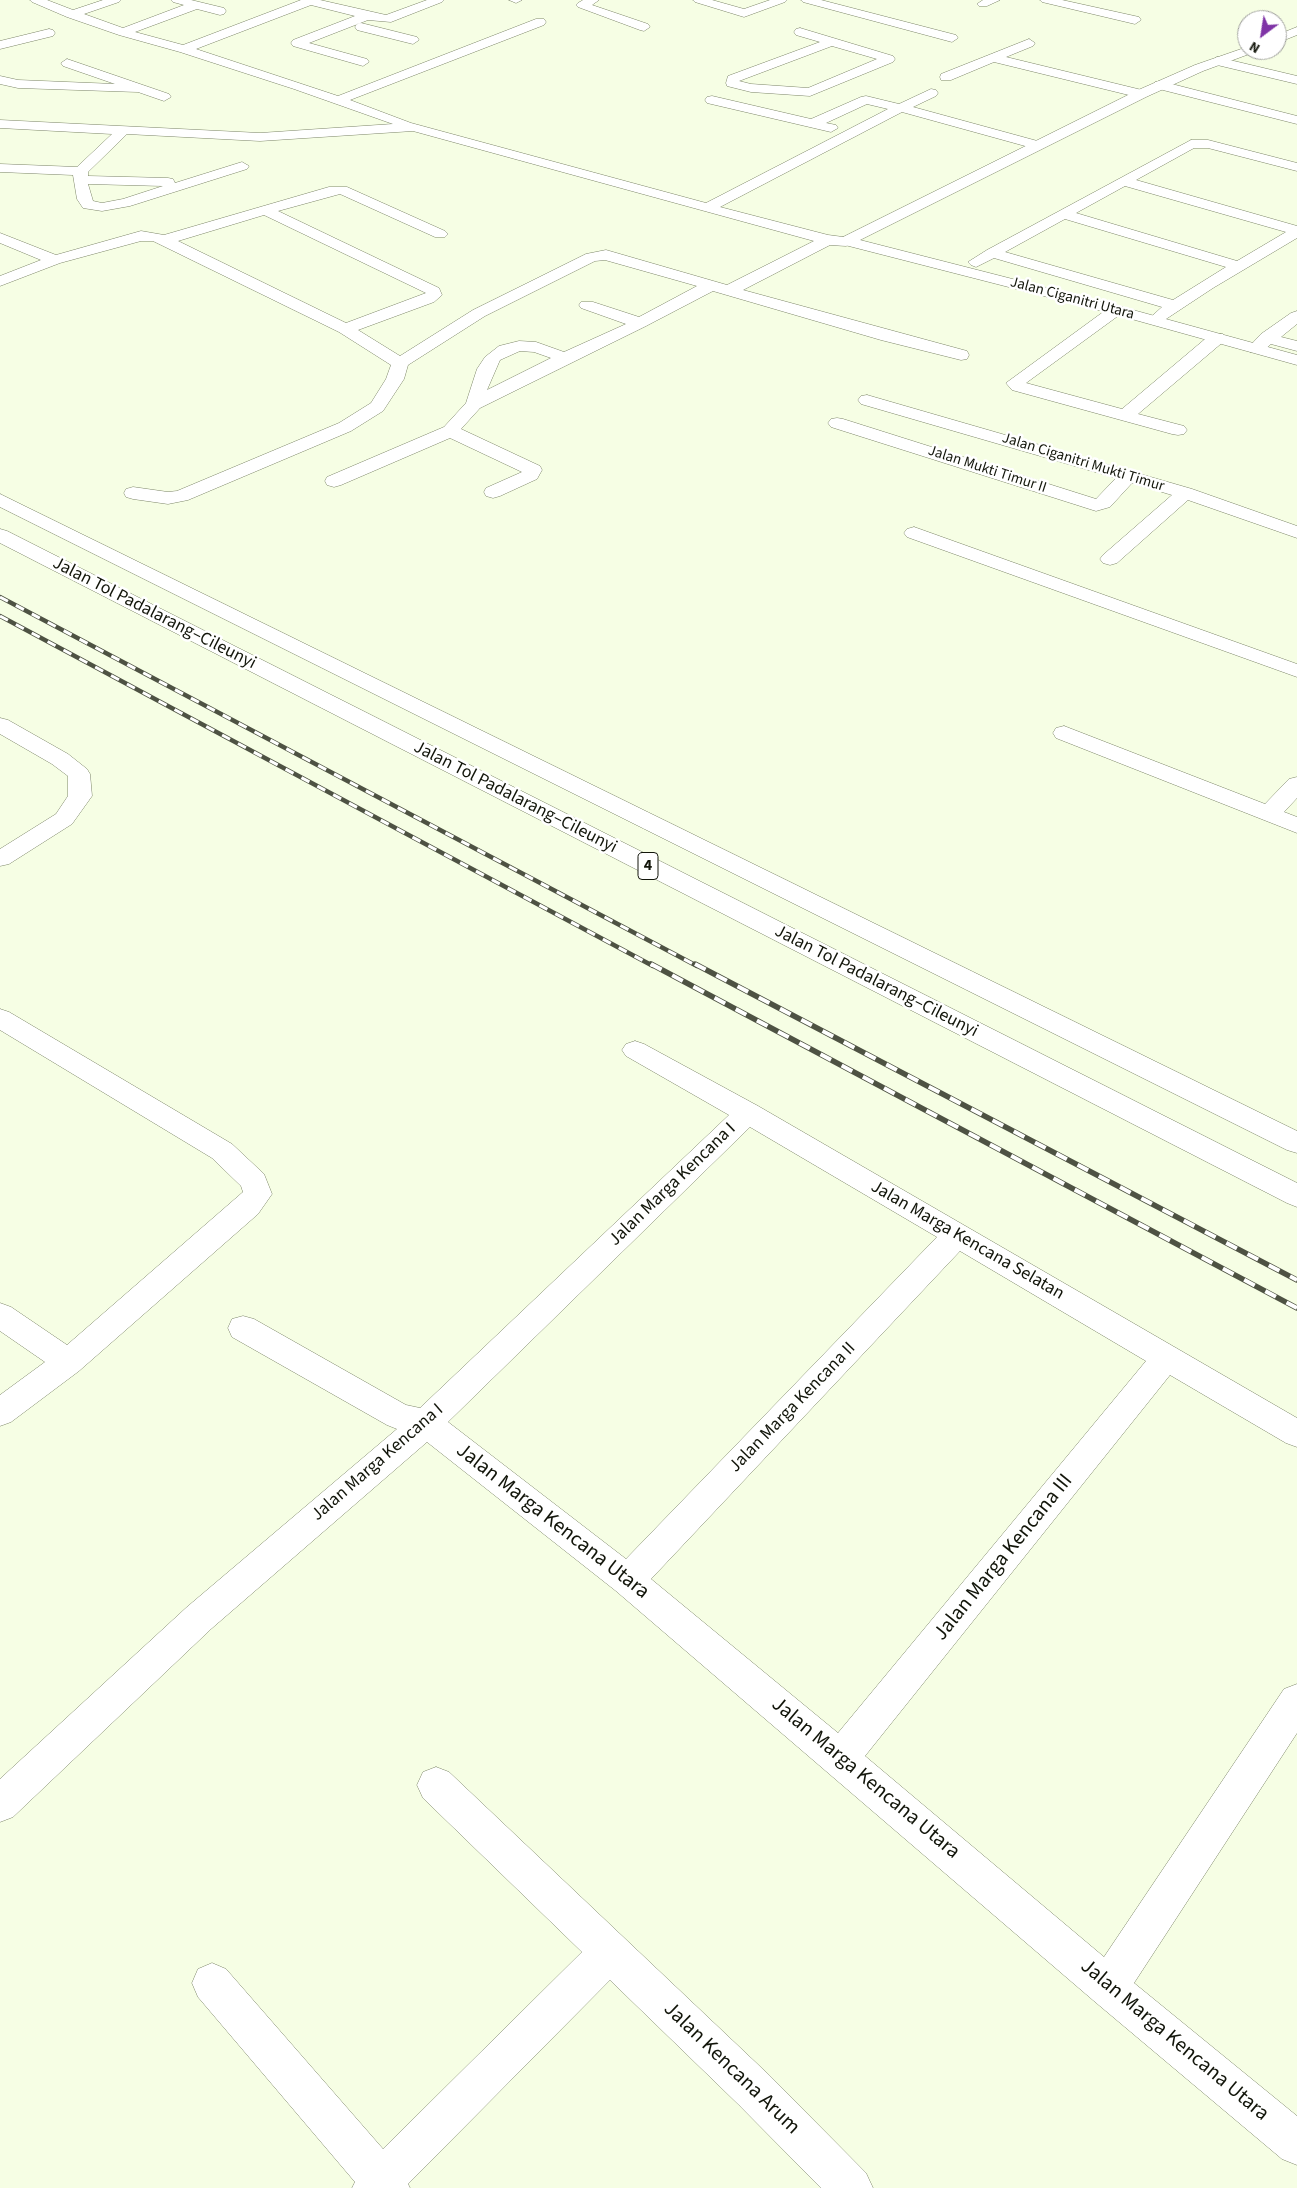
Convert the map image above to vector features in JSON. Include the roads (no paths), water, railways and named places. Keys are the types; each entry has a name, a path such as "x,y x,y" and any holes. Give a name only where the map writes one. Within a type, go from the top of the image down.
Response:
{"main road":[{"path":"36,0 123,32 184,49 340,99 412,127"},
{"path":"71,14 115,0"},
{"path":"177,0 220,11"},
{"path":"184,49 309,0 367,16 387,19 438,0"},
{"path":"593,0 582,5 644,27"},
{"path":"699,0 744,12 781,0"},
{"path":"808,0 952,38"},
{"path":"1046,0 1135,20"},
{"path":"123,32 196,5"},
{"path":"834,18 868,6"},
{"path":"363,62 298,45 299,41 367,16"},
{"path":"340,99 540,22"},
{"path":"346,23 413,40"},
{"path":"817,25 800,32 889,59 806,92 744,87 731,81 831,42"},
{"path":"0,44 49,33"},
{"path":"946,77 1029,43"},
{"path":"846,241 1141,94 1237,54"},
{"path":"89,57 62,64 164,97"},
{"path":"996,58 1141,94"},
{"path":"1217,61 1297,80"},
{"path":"2,81 40,71"},
{"path":"2,81 18,84 136,89"},
{"path":"1160,85 1297,120"},
{"path":"708,208 850,133 931,93"},
{"path":"712,100 850,133"},
{"path":"814,123 864,100 901,108 1036,145"},
{"path":"0,124 154,130 171,134 260,137 412,127"},
{"name":"Jalan Ciganitri Utara","path":"412,127 828,240 846,241 1116,310 1217,338 1261,343 1297,360"},
{"path":"80,175 125,129"},
{"path":"976,262 1066,215 1191,144 1200,142 1297,167"},
{"path":"80,175 84,199 88,205 102,207 125,203 242,166"},
{"path":"0,168 192,183"},
{"path":"1139,173 1297,218"},
{"path":"1124,181 1297,231"},
{"path":"164,240 264,210 342,190 440,234"},
{"path":"264,210 433,291 434,295 428,299 345,329"},
{"path":"1066,215 1238,266"},
{"path":"1153,321 1238,266 1297,231"},
{"path":"0,281 55,260 141,236 164,240 345,329 400,362"},
{"path":"0,238 55,260"},
{"path":"728,291 828,240"},
{"path":"992,253 1175,306"},
{"path":"133,493 168,498 181,496 345,427 377,407 395,379 400,362 479,313 591,257 606,256 961,355"},
{"path":"334,481 450,431 474,404 640,323 710,286"},
{"path":"587,305 640,323"},
{"path":"1116,310 1015,383 1018,386 1178,430"},
{"path":"1261,343 1297,316"},
{"path":"1126,415 1217,338"},
{"path":"1261,343 1297,346"},
{"path":"474,404 486,369 493,357 505,350 519,346 536,347 565,358"},
{"name":"Jalan Ciganitri Mukti Timur","path":"867,400 953,424 1038,468 1128,477 1185,493 1297,532"},
{"name":"Jalan Mukti Timur II","path":"837,423 1038,468 1096,505 1103,503 1128,477"},
{"path":"450,431 533,470 530,475 493,492"},
{"path":"1110,559 1185,493"},
{"name":"Jalan Tol Padalarang–Cileunyi","path":"0,500 1297,1143"},
{"path":"914,534 1297,670"},
{"name":"Jalan Tol Padalarang–Cileunyi","path":"0,535 1297,1196"},
{"path":"0,725 60,759 79,774 80,796 64,819 0,859"},
{"path":"1064,733 1297,826"},
{"path":"1269,814 1297,784"},
{"path":"0,1018 222,1151 254,1181 258,1194 248,1206 68,1362 0,1413"},
{"name":"Jalan Marga Kencana Selatan","path":"635,1050 748,1113 1297,1434"},
{"name":"Jalan Marga Kencana I","path":"0,1804 199,1618 426,1423 748,1113"},
{"name":"Jalan Marga Kencana II","path":"628,1580 957,1235"},
{"path":"0,1315 68,1362"},
{"path":"243,1328 398,1416 426,1423"},
{"name":"Jalan Marga Kencana III","path":"840,1758 1167,1358"},
{"name":"Jalan Marga Kencana Utara","path":"426,1423 628,1580 1108,1987 1297,2144"},
{"path":"1108,1987 1297,1702"},
{"name":"Jalan Kencana Arum","path":"436,1785 754,2090 851,2188"},
{"path":"212,1982 381,2185 610,1952"}],"railway":[{"path":"0,597 697,966"},
{"path":"0,616 653,966"},
{"path":"651,964 1297,1308"},
{"path":"695,964 1297,1280"}]}
